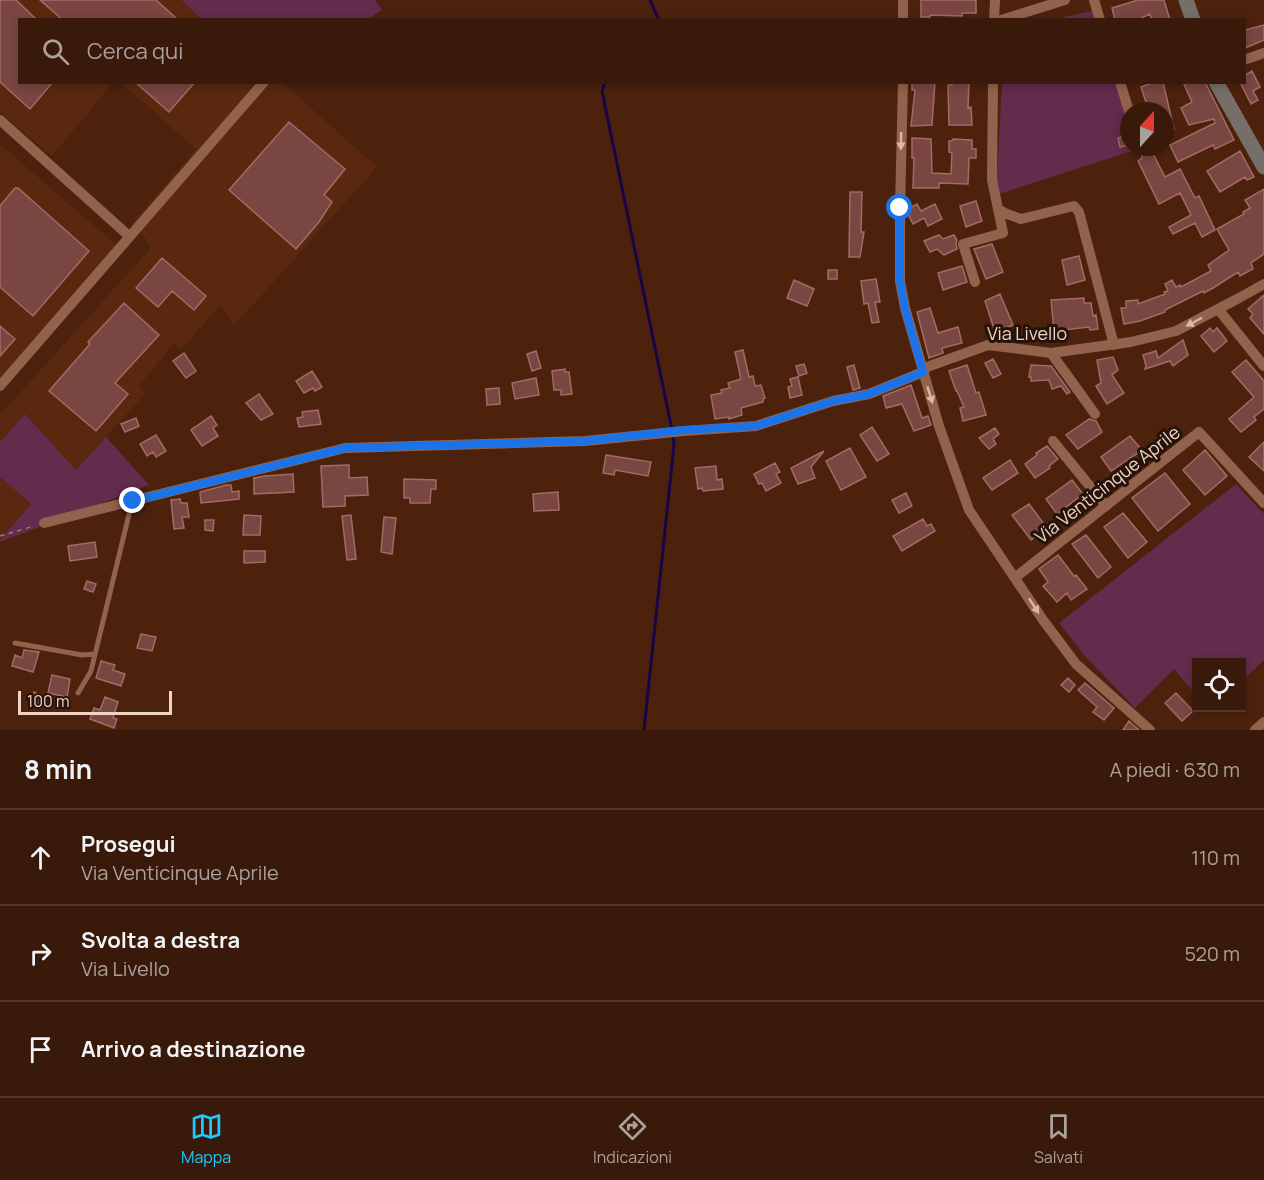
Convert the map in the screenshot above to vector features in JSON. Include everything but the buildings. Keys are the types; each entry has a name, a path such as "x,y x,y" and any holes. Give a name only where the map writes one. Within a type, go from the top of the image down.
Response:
{"street":[{"path":"903,0 903,18"},
{"path":"994,18 995,0"},
{"path":"1007,18 1065,0"},
{"path":"1094,0 1099,18"},
{"path":"1186,0 1192,18"},
{"path":"1246,60 1264,53"},
{"path":"0,386 262,84"},
{"path":"903,84 900,281 905,309 939,426 969,510 1076,664 1150,730"},
{"path":"975,282 963,244 1003,232 992,180 993,84"},
{"path":"1121,84 1126,102"},
{"path":"1217,84 1264,167"},
{"path":"0,120 129,236"},
{"path":"998,208 1021,219 1074,206 1079,212 1113,345"},
{"name":"Via Livello","path":"44,523 345,448 585,441 684,430 756,426 833,401 869,394 923,372 927,367 988,345 1051,353 1131,342 1176,331 1264,284"},
{"path":"1218,309 1264,366"},
{"path":"1051,353 1095,414"},
{"name":"Via Venticinque Aprile","path":"1016,577 1199,432 1264,503"},
{"path":"1053,441 1106,506"},
{"path":"1256,730 1264,722"}],"lane":[{"path":"78,693 91,671 133,501"},
{"path":"15,644 82,655 95,654"}],"path":[{"path":"0,536 44,523"}],"shaded area":[{"path":"0,0 181,0 201,18 18,18 18,84 112,84 52,156 0,112"},
{"path":"181,0 375,0 382,10 370,18 200,18"},
{"path":"1097,10 1099,18 1059,18"},
{"path":"122,84 284,84 377,167 234,326 220,305 181,350 174,343 139,386 145,394 76,470 25,415 0,442 0,415 149,250 146,239 131,224 196,149"},
{"path":"1002,84 1118,84 1124,102 1120,102 1120,155 996,195"},
{"path":"0,144 119,247 0,378"},
{"path":"25,414 76,470 106,437 149,485 0,542 31,504 0,477 0,442"},
{"path":"0,477 31,504 0,540"},
{"path":"1236,484 1264,514 1264,660 1246,677 1246,658 1192,658 1192,690 1174,669 1135,708 1085,656 1059,623"}],"waterway":[{"path":"650,0 658,18"},
{"path":"604,84 602,91 672,430"},
{"path":"644,730 674,445 673,436"}],"route":[{"path":"133,501 345,448 585,441 684,430 756,426 833,401 869,394 923,372 905,309 900,281 900,208"}]}
